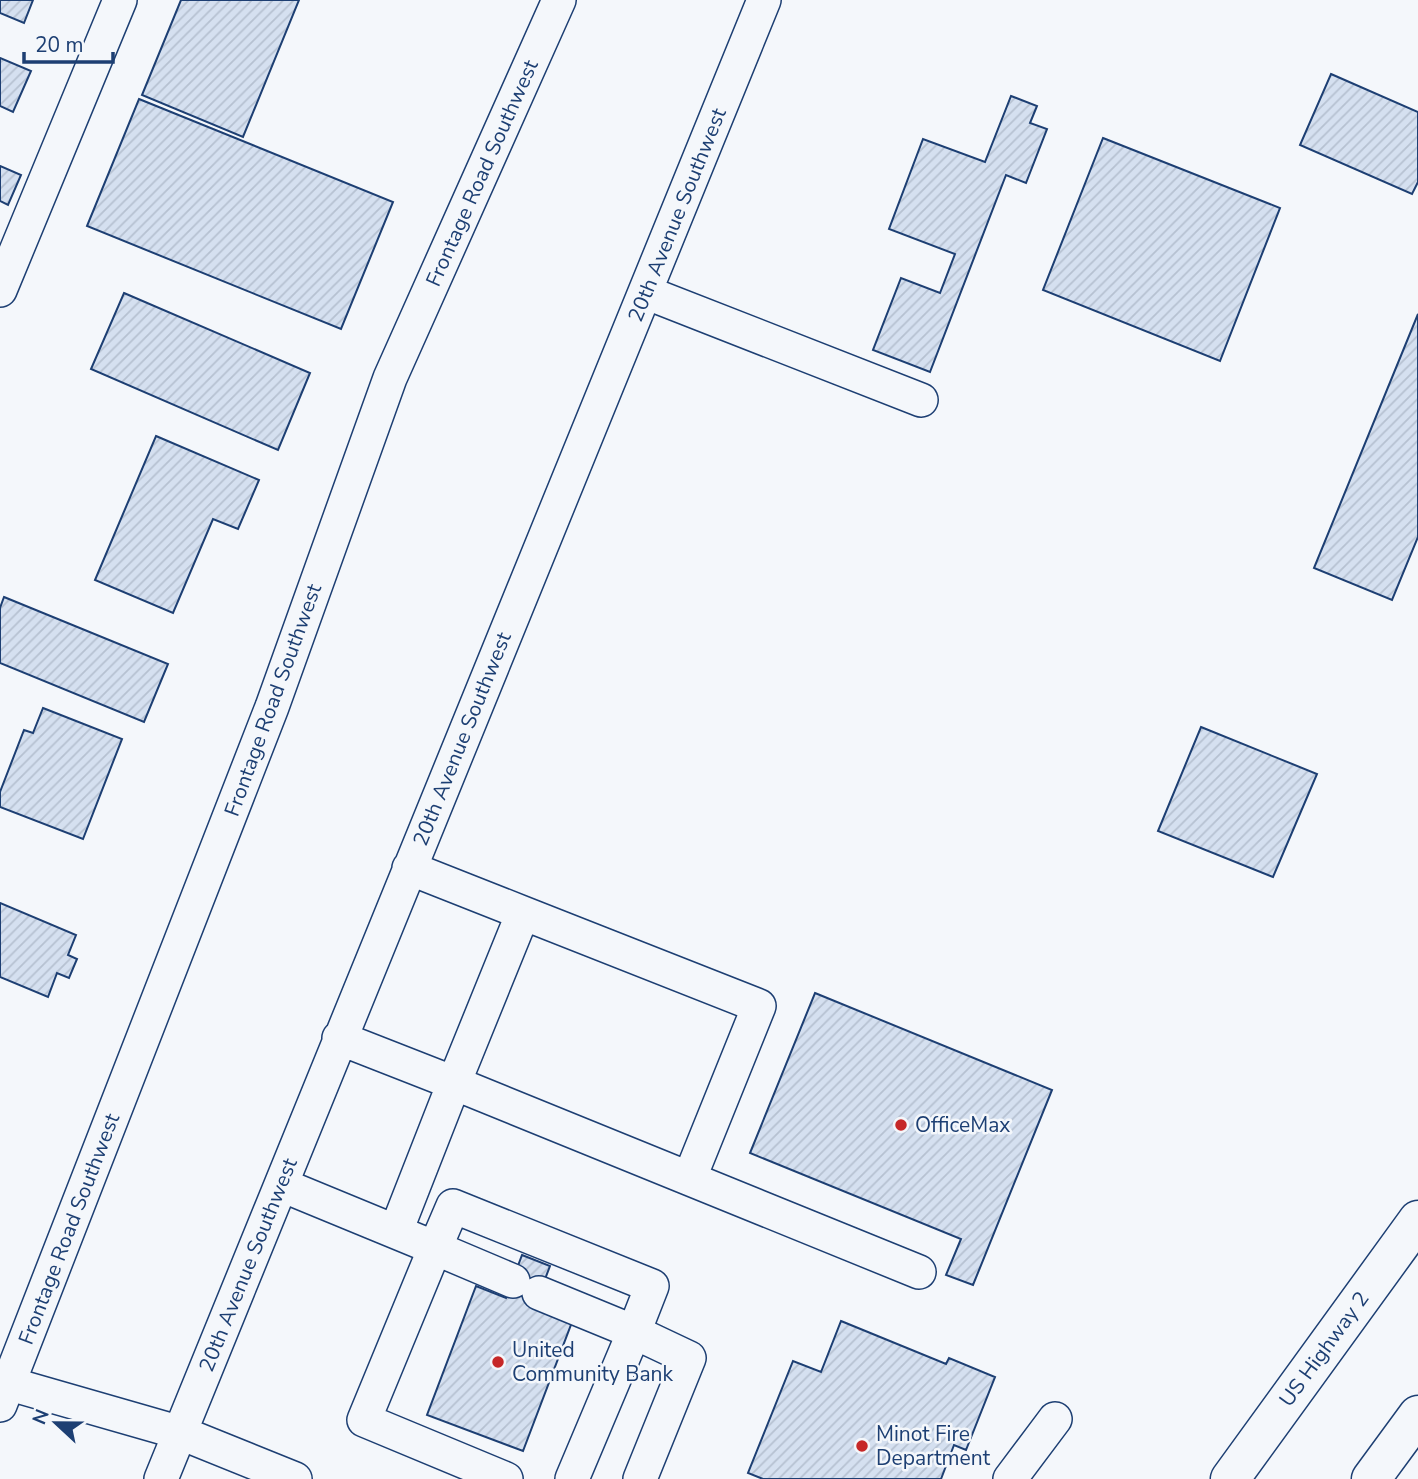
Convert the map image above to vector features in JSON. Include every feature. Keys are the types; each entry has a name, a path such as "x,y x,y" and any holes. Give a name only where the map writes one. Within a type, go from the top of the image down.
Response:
{"highway":[{"name":"US Highway 2","path":"1230,1479 1418,1220"},
{"path":"1371,1479 1418,1415"},
{"path":"1389,1479 1418,1427"}],"street":[{"path":"0,290 120,0"},
{"name":"Frontage Road Southwest","path":"3,1390 272,707 390,378 559,0"},
{"name":"20th Avenue Southwest","path":"161,1479 764,0"},
{"path":"645,292 921,400"},
{"path":"409,868 759,1006 690,1177"},
{"path":"396,1231 523,913"},
{"path":"339,1038 690,1177 919,1272"},
{"path":"282,1185 396,1231 690,1358 640,1479"},
{"path":"506,1479 364,1420 453,1206 652,1286 572,1479"},
{"path":"3,1390 181,1433 276,1475"},
{"path":"1010,1479 1055,1419"}],"building":[{"path":"0,0 33,0 24,23 0,13"},
{"path":"181,0 299,0 243,137 142,95"},
{"path":"0,58 31,71 13,112 0,106"},
{"path":"1331,74 1418,112 1418,182 1412,194 1300,145"},
{"path":"1011,96 1037,106 1030,123 1047,129 1026,183 1006,175 930,372 873,350 901,278 940,293 955,254 889,229 923,139 985,162"},
{"path":"139,99 393,202 341,329 87,226"},
{"path":"1103,138 1280,208 1220,361 1043,290"},
{"path":"0,166 21,175 8,205 0,201"},
{"path":"124,293 310,373 278,450 91,369"},
{"path":"1418,314 1418,537 1392,600 1314,568"},
{"path":"156,436 259,480 238,529 213,519 173,613 95,580"},
{"path":"4,597 168,664 144,722 0,663 0,608"},
{"path":"43,708 122,739 83,839 0,807 0,792 24,730 33,733"},
{"path":"1201,727 1317,774 1273,877 1158,831"},
{"path":"0,903 76,935 68,955 77,959 69,978 57,973 48,997 0,977"},
{"path":"815,993 1052,1090 973,1285 946,1275 961,1239 750,1153"},
{"path":"522,1255 550,1266 534,1308 572,1322 523,1451 427,1415 476,1286 506,1298"},
{"path":"841,1321 946,1364 949,1358 995,1377 966,1450 954,1445 941,1479 763,1479 748,1473 793,1361 821,1372"}],"place":[{"name":"OfficeMax","path":"901,1125"},
{"name":"United Community Bank","path":"498,1362"},
{"name":"Minot Fire Department","path":"862,1446"}]}
